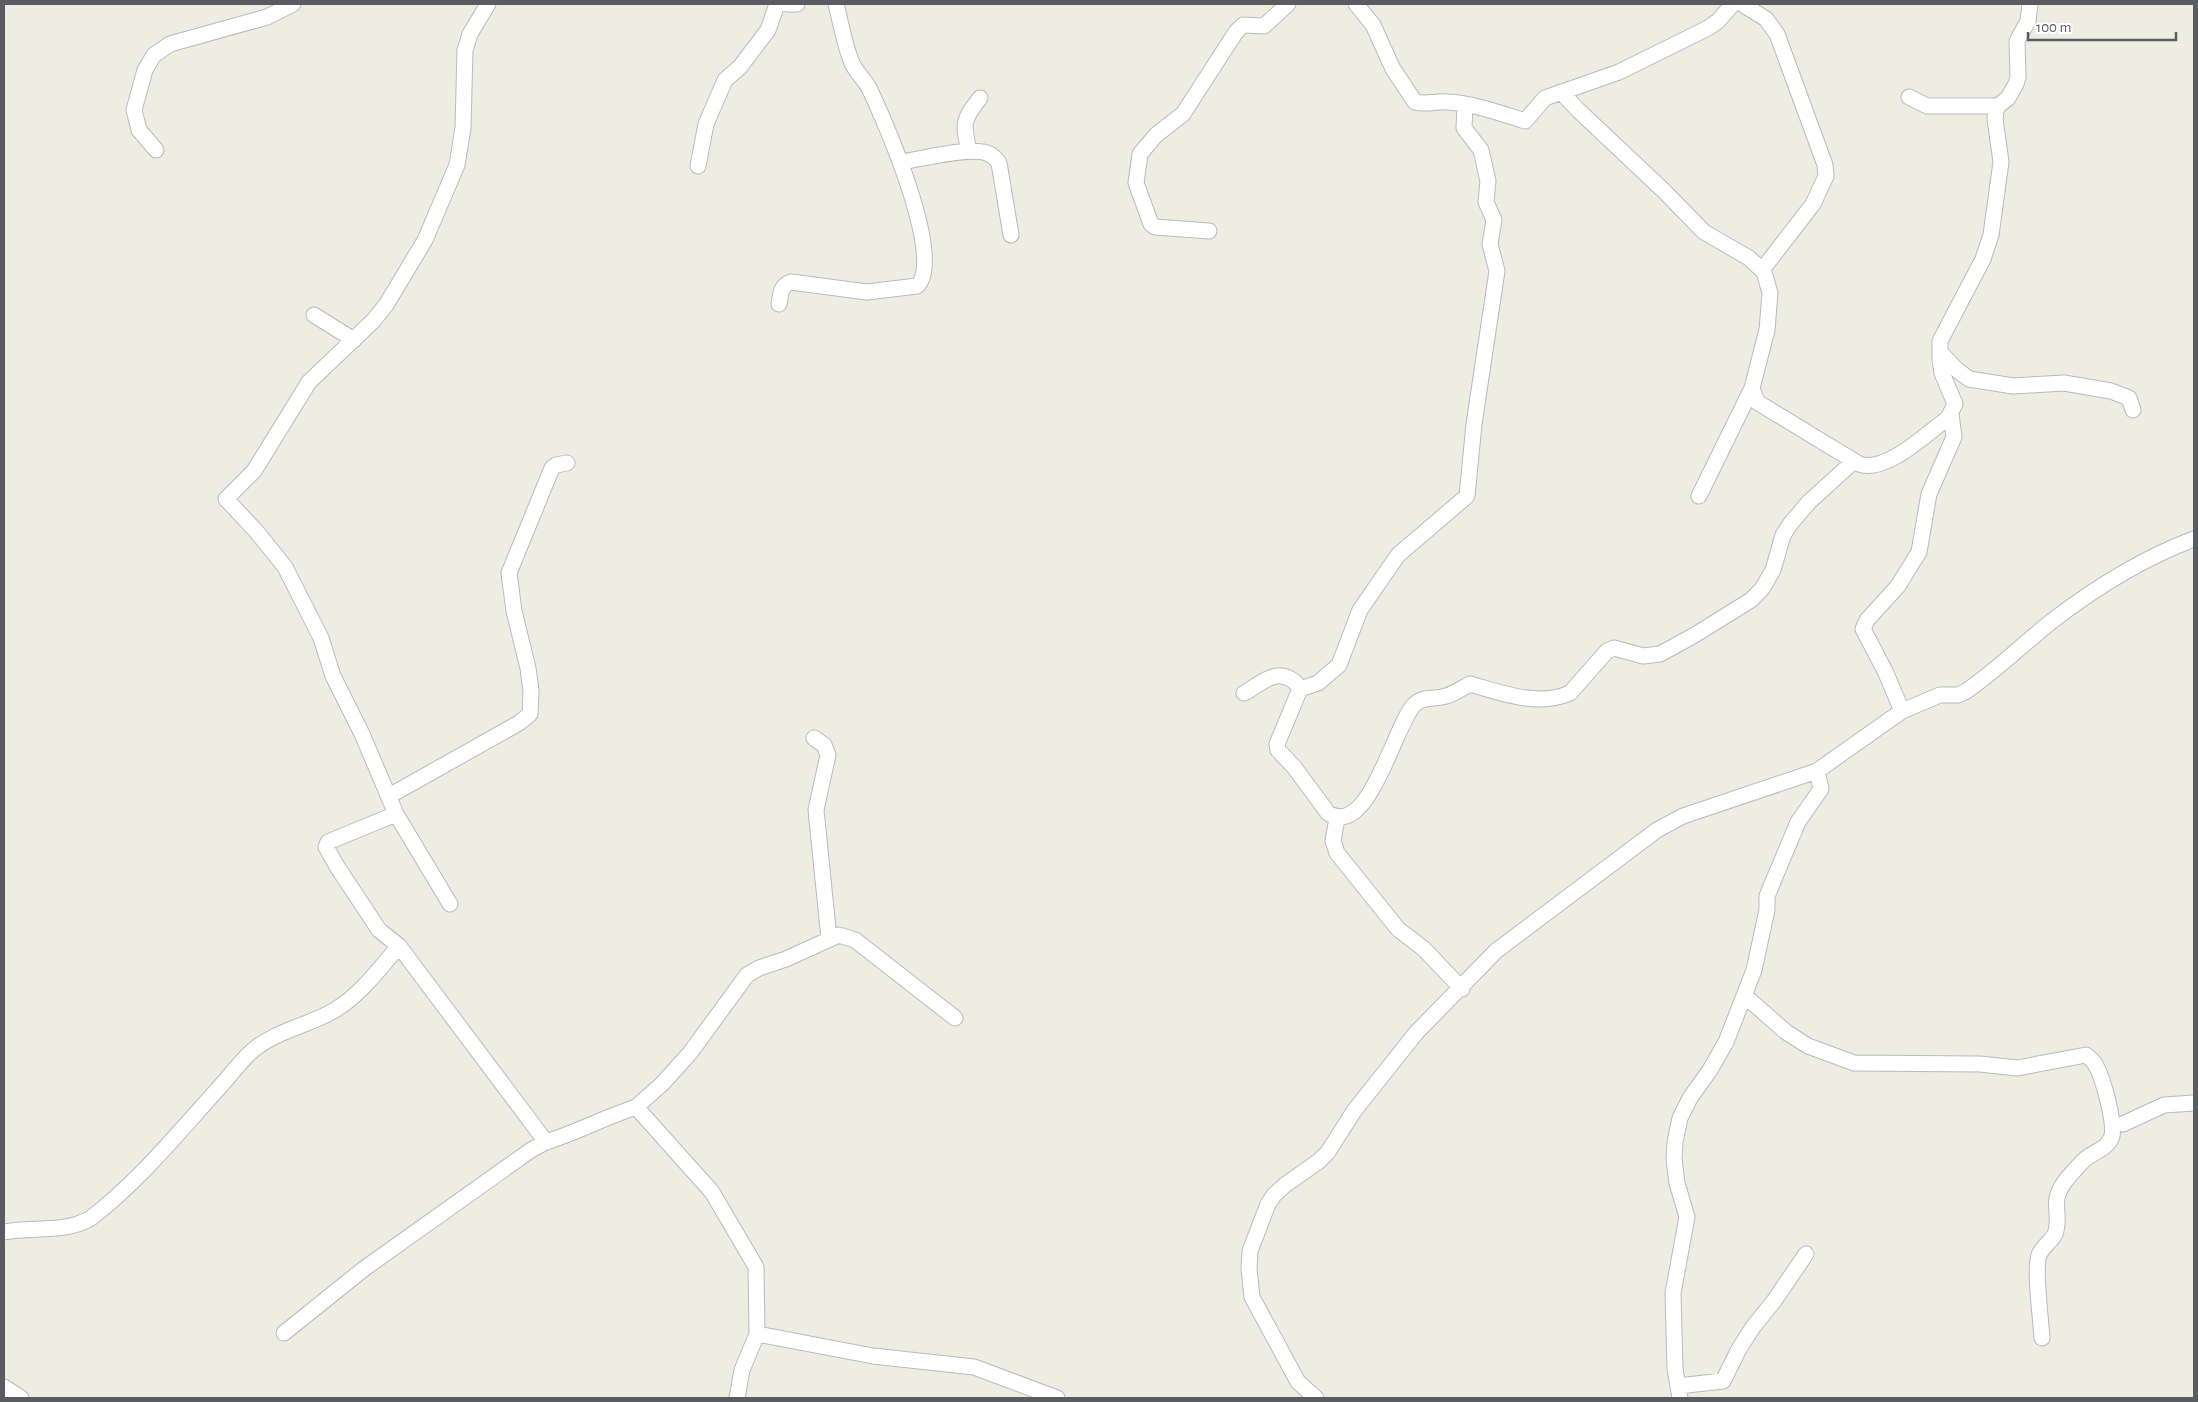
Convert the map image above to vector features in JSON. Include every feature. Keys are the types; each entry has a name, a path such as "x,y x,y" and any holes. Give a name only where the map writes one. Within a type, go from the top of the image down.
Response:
{"street":[{"path":"156,150 139,130 134,110 145,70 154,55 170,44 267,17 293,4"},
{"path":"450,904 396,814 362,734 333,676 321,638 285,567 256,531 226,499 254,471 309,382 373,321 397,290 425,240 457,165 463,128 465,50 470,34 488,4"},
{"path":"698,166 706,124 725,80 740,67 768,30 777,4"},
{"path":"787,4 797,4"},
{"path":"779,304 782,288 791,282 867,292 918,286 922,282 925,273 922,238 909,182 868,86 852,65 836,4"},
{"path":"1209,231 1155,226 1151,224 1136,183 1140,154 1147,143 1183,114 1236,32 1243,25 1264,26 1288,4"},
{"path":"1356,4 1373,25 1393,69 1415,102 1424,104 1446,102 1465,105 1524,121 1545,98 1619,72 1700,32 1718,21 1733,4"},
{"path":"1742,4 1766,18 1777,34 1826,171 1824,182 1813,204 1762,270"},
{"path":"1902,710 1885,671 1863,629 1867,620 1902,579 1919,552 1930,494 1954,437 1951,414 1955,404 1942,373 1940,341 1983,259 1991,235 2001,162 1995,119 1998,106 2008,98 2016,84 2018,77 2017,41 2028,20 2030,4"},
{"path":"1561,92 1704,232 1749,258 1762,270 1768,282 1770,293 1767,330 1752,388 1699,496"},
{"path":"1908,97 1920,103 1934,106 1998,106"},
{"path":"969,151 964,127 966,118 980,98"},
{"path":"1300,689 1318,683 1339,665 1360,610 1398,555 1467,496 1474,424 1497,271 1490,244 1494,220 1486,202 1488,181 1481,150 1464,128 1465,105"},
{"path":"901,162 969,151 992,155 999,163 1011,235"},
{"path":"314,314 354,340"},
{"path":"1940,352 1962,376 1969,379 2013,386 2064,383 2111,391 2129,398 2132,410"},
{"path":"1752,388 1757,402 1761,406 1854,461 1866,466 1888,462 1951,414"},
{"path":"1244,693 1273,676 1289,678 1298,684 1300,689 1277,744 1278,750 1294,767 1328,813 1337,818 1349,816 1366,799 1407,714 1419,701 1428,697 1447,696 1470,684 1523,698 1563,696 1570,693 1607,651 1614,648 1643,656 1660,654 1694,636 1751,600 1762,589 1773,570 1783,535 1791,522 1809,502 1854,461"},
{"path":"389,796 519,723 530,714 531,691 528,668 514,611 510,568 552,468 556,465 567,463"},
{"path":"1316,1398 1298,1382 1252,1297 1249,1269 1250,1251 1254,1238 1274,1195 1328,1152 1354,1111 1416,1034 1500,948 1657,830 1683,816 1817,771 1902,710 1940,695 1965,692 2052,621 2098,588 2161,552 2194,539"},
{"path":"814,738 824,745 828,755 816,810 829,938"},
{"path":"1806,1254 1774,1301 1752,1327 1722,1381 1679,1392 1675,1369 1673,1293 1687,1217 1677,1183 1674,1159 1680,1118 1685,1107 1719,1056 1745,996 1754,970 1767,910 1767,896 1798,822 1820,789 1817,771"},
{"path":"396,814 328,842 326,847 379,930 399,946 546,1142"},
{"path":"1337,818 1333,840 1337,853 1398,929 1424,949 1462,988"},
{"path":"284,1333 365,1268 531,1150 546,1142 572,1134 614,1114 636,1107 662,1084 693,1049 747,975 759,968 786,959 839,935 855,940 955,1018"},
{"path":"4,1232 62,1228 81,1224 91,1218 145,1171 250,1053 272,1038 300,1028 351,998 399,946"},
{"path":"1745,996 1786,1032 1808,1046 1854,1063 1980,1064 2017,1068 2086,1055 2092,1060 2106,1093 2112,1132 2111,1138 2106,1145 2085,1159 2066,1180 2055,1203 2057,1228 2055,1236 2046,1242 2038,1262 2042,1338"},
{"path":"2123,1124 2164,1105 2194,1103"},
{"path":"636,1107 712,1192 754,1262 757,1272 755,1307 757,1334 742,1370 737,1398"},
{"path":"757,1334 873,1356 974,1368 1057,1398"},
{"path":"4,1387 21,1398"}]}
